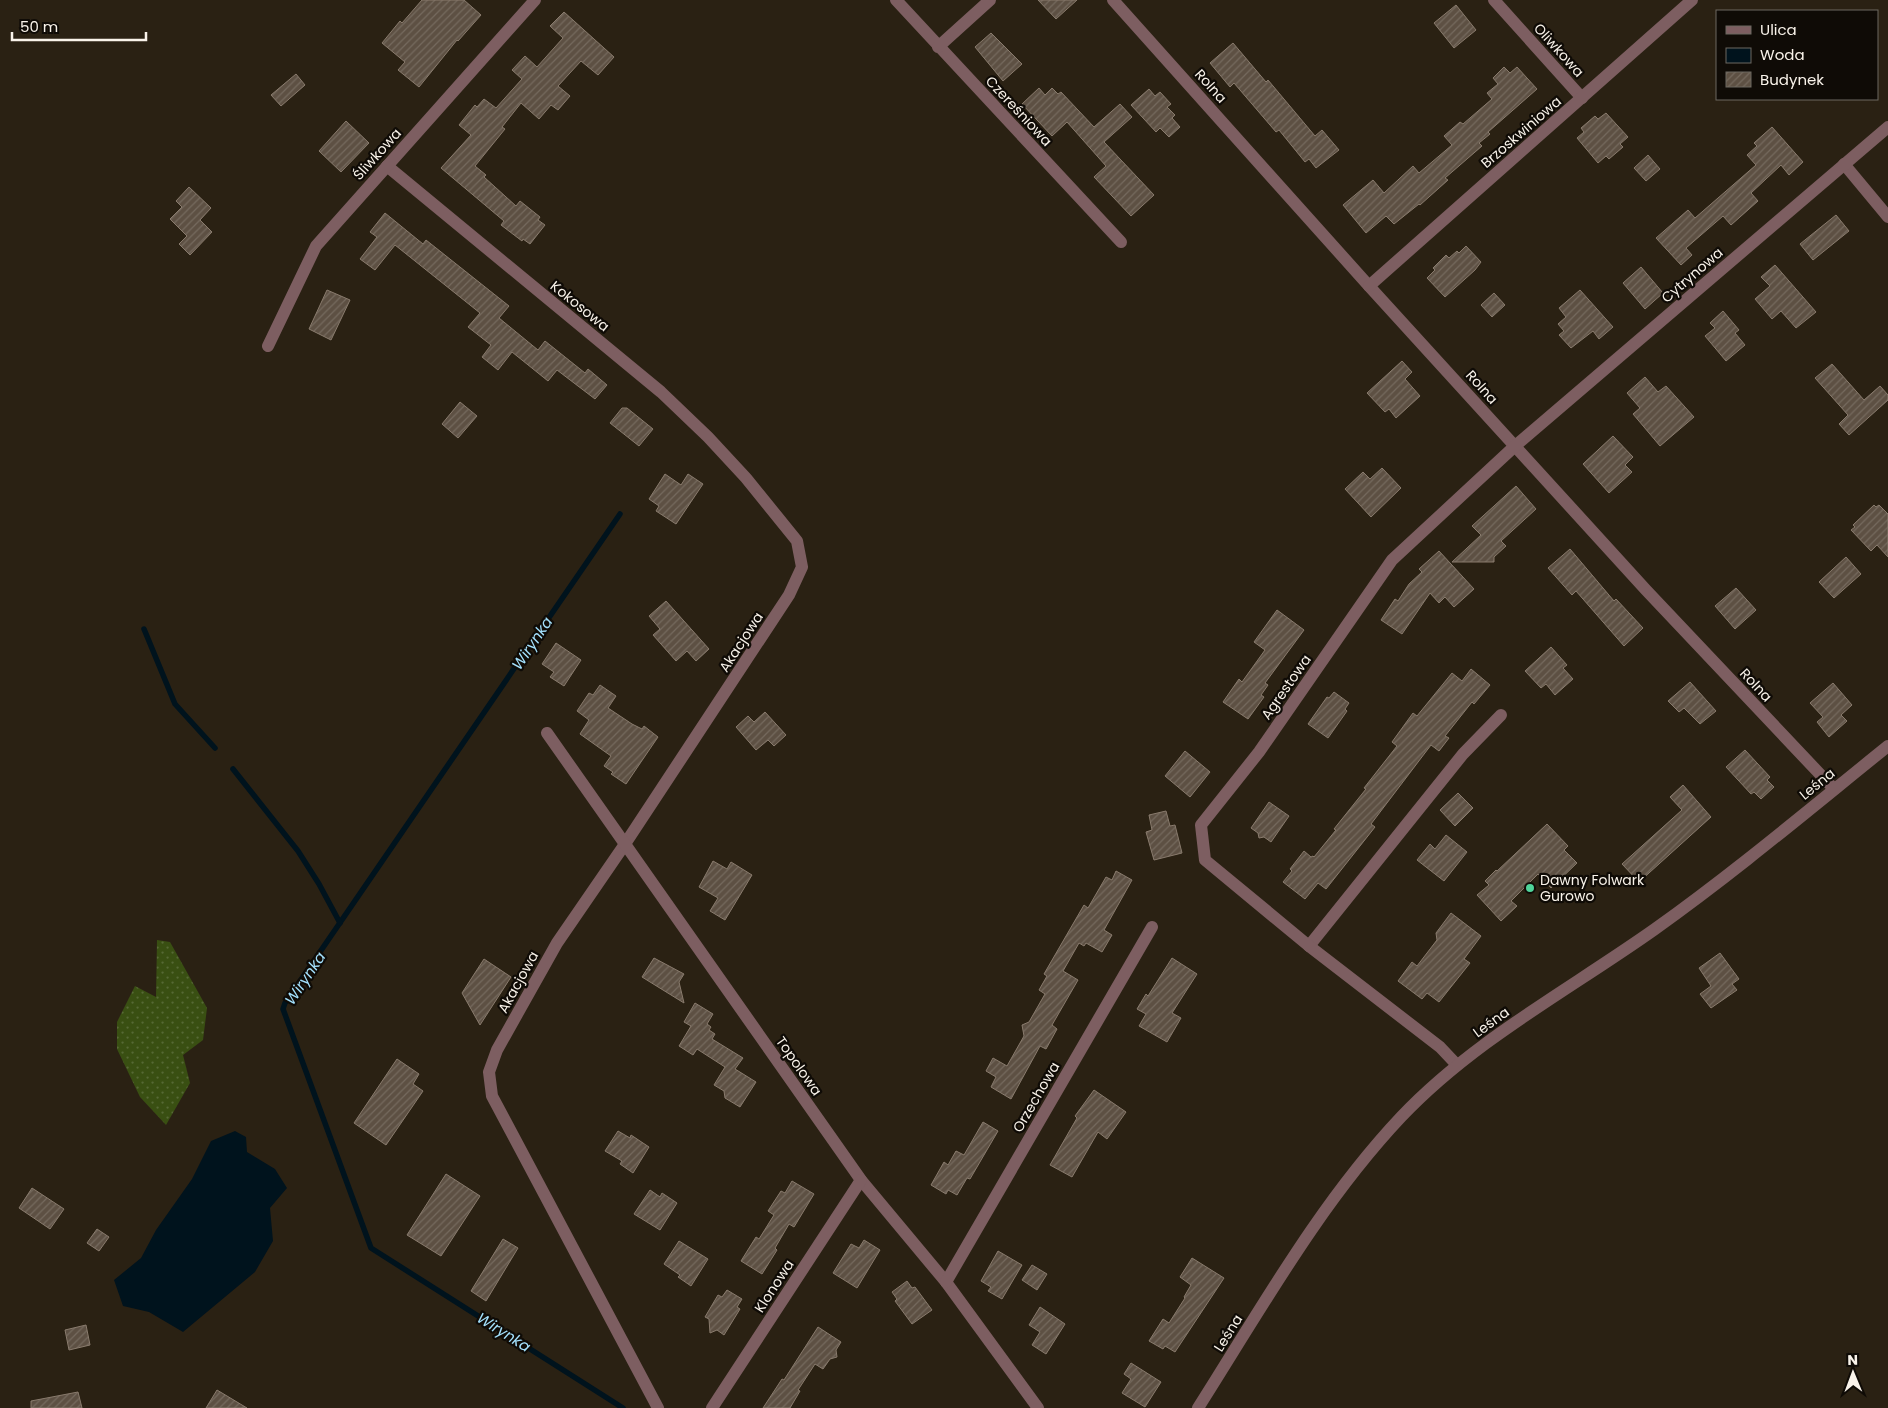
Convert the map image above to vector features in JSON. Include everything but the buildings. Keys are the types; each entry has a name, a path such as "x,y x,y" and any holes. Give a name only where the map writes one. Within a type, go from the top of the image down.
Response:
{"street":[{"name":"Śliwkowa","path":"268,346 316,246 535,0"},
{"name":"Czereśniowa","path":"896,0 1121,242"},
{"path":"938,47 990,0"},
{"name":"Rolna","path":"1113,0 1369,286 1646,590 1834,789"},
{"name":"Oliwkowa","path":"1494,0 1582,98"},
{"name":"Brzoskwiniowa","path":"1369,286 1692,0"},
{"name":"Cytrynowa","path":"1515,446 1888,127"},
{"path":"1844,164 1888,217"},
{"name":"Kokosowa","path":"386,166 662,392 708,437 746,478 797,541 802,568 789,595"},
{"name":"Agrestowa","path":"1458,1065 1440,1047 1310,946 1206,860 1201,825 1259,752 1392,560 1515,446"},
{"name":"Akacjowa","path":"658,1408 492,1096 489,1072 497,1050 556,943 625,844 789,595"},
{"path":"1310,946 1463,754 1501,715"},
{"name":"Topolowa","path":"547,733 861,1180 946,1282 1038,1408"},
{"name":"Leśna","path":"1198,1408 1295,1255 1348,1179 1401,1116 1458,1065 1553,996 1656,928 1704,893 1888,746"},
{"name":"Orzechowa","path":"946,1282 1152,927"},
{"name":"Klonowa","path":"712,1408 861,1180"}],"green space":[{"path":"157,940 170,942 207,1008 203,1040 183,1055 190,1083 166,1125 140,1097 117,1049 117,1022 135,986 156,997"}],"water":[{"path":"235,1131 246,1137 247,1152 275,1169 287,1188 270,1208 273,1241 255,1272 183,1332 149,1312 123,1306 114,1280 141,1258 156,1230 192,1179 211,1141"}],"waterway":[{"name":"Wirynka","path":"620,514 285,1003 283,1009 371,1248 623,1408"},
{"path":"144,629 175,704 215,748"},
{"path":"233,769 298,851 319,884 340,923"}],"place":[{"name":"Dawny Folwark Gurowo","path":"1530,888"}]}
